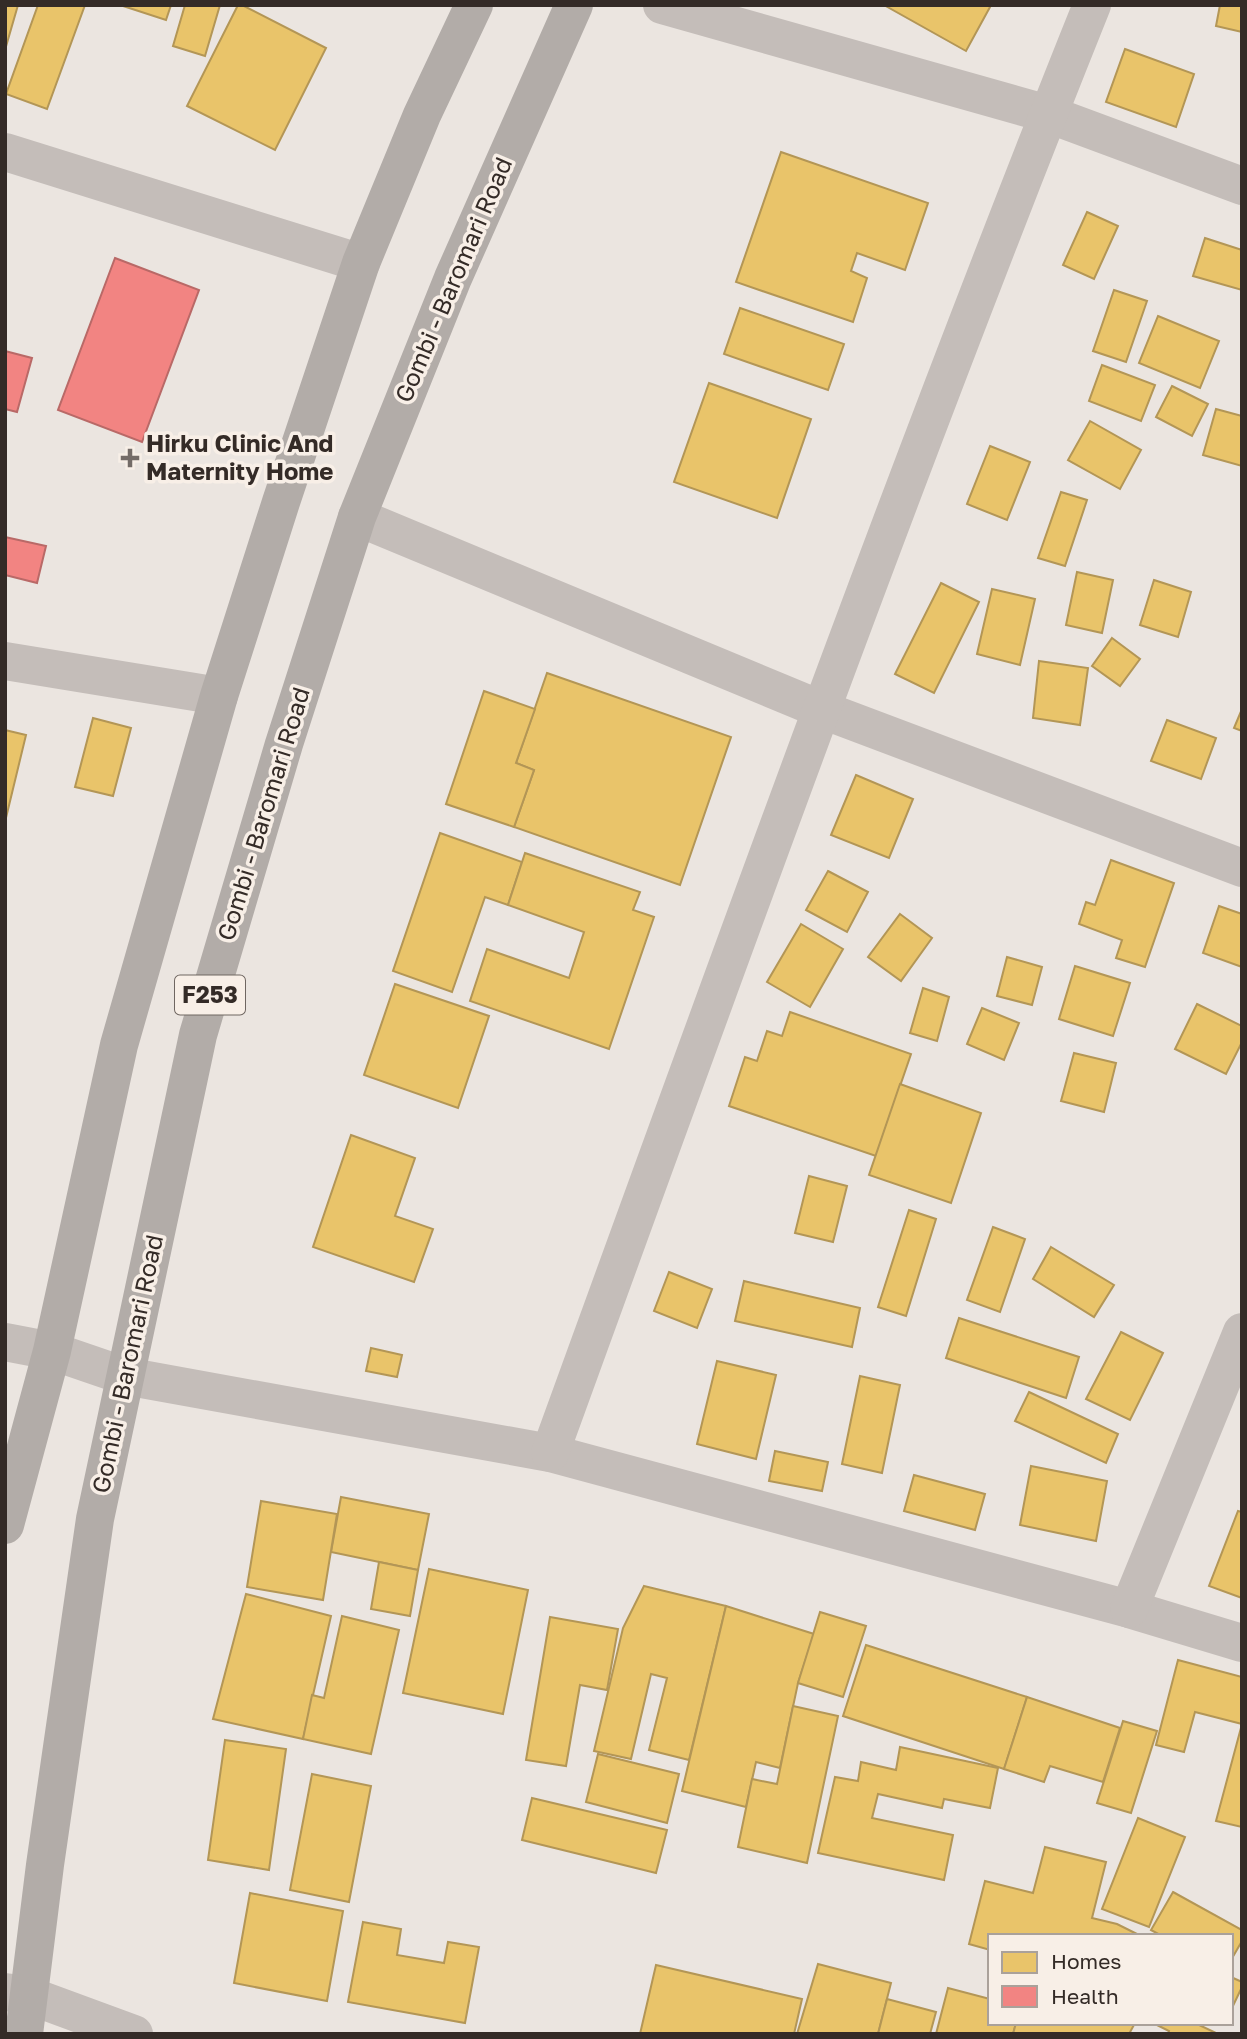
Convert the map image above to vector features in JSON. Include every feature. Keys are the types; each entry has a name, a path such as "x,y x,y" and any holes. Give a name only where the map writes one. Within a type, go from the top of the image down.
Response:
{"main road":[{"name":"F253","path":"5,1525 52,1351 119,1045 219,696 361,263 422,115 474,5"},
{"name":"Gombi - Baromari Road","path":"24,2034 17,1994 45,1865 95,1519 198,1035 284,744 357,517 453,278 574,5"}],"street":[{"path":"662,5 1048,114 1242,186"},
{"path":"550,1453 820,709 1092,5"},
{"path":"5,152 361,263"},
{"path":"357,517 820,709 1242,868"},
{"path":"5,661 219,696"},
{"path":"1129,1609 1242,1332"},
{"path":"5,1342 52,1351 125,1376 550,1453 1129,1609 1242,1643"},
{"path":"17,1994 134,2034"}],"building: Homes":[{"path":"5,5 18,5 5,50"},
{"path":"38,5 85,5 47,109 6,94"},
{"path":"120,5 171,5 166,20"},
{"path":"185,5 220,5 205,56 173,46"},
{"path":"238,5 326,48 275,150 187,106"},
{"path":"884,5 987,5 990,7 966,51"},
{"path":"1220,5 1242,5 1242,32 1216,26"},
{"path":"1125,49 1194,74 1176,127 1106,102"},
{"path":"781,152 928,203 905,270 857,253 851,271 867,278 853,322 736,282"},
{"path":"1087,212 1118,226 1094,279 1063,265"},
{"path":"1205,238 1242,250 1242,290 1193,276"},
{"path":"1114,290 1147,301 1126,362 1093,351"},
{"path":"740,308 844,344 828,390 724,354"},
{"path":"1158,316 1219,341 1200,388 1139,363"},
{"path":"1102,365 1155,385 1141,421 1089,401"},
{"path":"709,383 811,419 777,518 674,482"},
{"path":"1172,386 1208,404 1192,436 1156,417"},
{"path":"1216,409 1242,416 1242,466 1203,455"},
{"path":"1090,421 1141,450 1120,489 1068,460"},
{"path":"990,446 1030,462 1007,520 967,504"},
{"path":"1061,492 1087,500 1065,566 1038,558"},
{"path":"1077,572 1113,580 1102,633 1066,625"},
{"path":"1154,580 1191,592 1178,637 1140,625"},
{"path":"941,583 979,602 934,693 895,674"},
{"path":"992,589 1035,599 1020,665 977,654"},
{"path":"1112,638 1140,659 1120,686 1092,666"},
{"path":"1039,661 1088,668 1080,725 1033,718"},
{"path":"547,673 731,737 680,885 514,827 534,770 516,763"},
{"path":"484,691 535,709 516,763 534,770 514,827 446,804"},
{"path":"1242,709 1242,731 1234,728"},
{"path":"93,718 131,728 113,796 75,787"},
{"path":"1167,720 1216,738 1201,779 1151,761"},
{"path":"5,730 26,735 5,822"},
{"path":"856,775 913,799 889,858 831,835"},
{"path":"440,833 522,862 508,905 485,897 452,992 393,971"},
{"path":"525,853 640,892 633,910 654,917 609,1049 470,1001 487,949 569,978 584,932 508,905"},
{"path":"1111,860 1174,883 1145,967 1116,958 1122,940 1079,924 1086,902 1095,905"},
{"path":"828,871 868,892 847,932 806,910"},
{"path":"1219,906 1242,914 1242,967 1203,953"},
{"path":"900,914 932,938 901,981 868,957"},
{"path":"801,924 843,949 810,1007 767,982"},
{"path":"1007,957 1042,967 1032,1005 997,996"},
{"path":"1075,966 1130,983 1113,1036 1059,1019"},
{"path":"395,984 489,1016 458,1108 364,1075"},
{"path":"923,988 949,997 937,1041 910,1033"},
{"path":"1197,1004 1242,1026 1242,1042 1226,1074 1175,1049"},
{"path":"982,1008 1019,1023 1004,1060 967,1044"},
{"path":"790,1012 911,1054 876,1156 729,1106 745,1057 757,1061 767,1031 782,1036"},
{"path":"1074,1053 1116,1063 1104,1112 1061,1101"},
{"path":"900,1084 981,1113 951,1203 869,1175"},
{"path":"351,1135 415,1158 395,1216 433,1229 414,1282 313,1247"},
{"path":"809,1176 847,1186 833,1242 795,1233"},
{"path":"909,1210 936,1219 906,1316 878,1307"},
{"path":"993,1227 1025,1239 1000,1312 967,1300"},
{"path":"1051,1247 1114,1285 1094,1317 1033,1279"},
{"path":"669,1272 712,1289 697,1328 654,1311"},
{"path":"744,1281 860,1308 852,1347 735,1321"},
{"path":"959,1318 1079,1357 1066,1398 946,1358"},
{"path":"1121,1332 1163,1353 1130,1420 1086,1399"},
{"path":"371,1348 402,1355 397,1377 366,1371"},
{"path":"717,1361 776,1375 756,1459 697,1444"},
{"path":"860,1376 900,1385 882,1473 842,1464"},
{"path":"1029,1392 1118,1434 1106,1463 1015,1421"},
{"path":"775,1451 828,1462 822,1491 769,1481"},
{"path":"1031,1466 1107,1481 1096,1541 1020,1525"},
{"path":"914,1475 985,1494 975,1530 904,1511"},
{"path":"341,1497 429,1514 418,1570 331,1552"},
{"path":"261,1501 337,1514 323,1600 247,1587"},
{"path":"1238,1511 1242,1512 1242,1598 1209,1586"},
{"path":"379,1562 418,1570 410,1616 371,1609"},
{"path":"429,1569 528,1590 503,1714 403,1693"},
{"path":"644,1586 726,1606 689,1760 649,1750 667,1678 651,1674 631,1759 594,1751 623,1628"},
{"path":"246,1594 331,1616 303,1739 213,1719"},
{"path":"726,1606 814,1634 798,1683 780,1768 756,1762 746,1807 682,1791"},
{"path":"820,1612 866,1626 843,1697 798,1683"},
{"path":"342,1616 399,1630 371,1754 303,1739 312,1695 324,1698"},
{"path":"550,1617 618,1629 607,1690 580,1685 566,1766 526,1760"},
{"path":"866,1645 1027,1697 1004,1769 843,1716"},
{"path":"1178,1660 1242,1677 1242,1724 1195,1712 1184,1752 1156,1745"},
{"path":"1027,1697 1120,1728 1103,1782 1050,1766 1044,1782 1004,1769"},
{"path":"793,1706 838,1716 807,1863 738,1847 752,1779 777,1784"},
{"path":"1123,1721 1157,1731 1131,1813 1097,1803"},
{"path":"1242,1724 1242,1827 1216,1821"},
{"path":"225,1740 286,1749 269,1870 208,1860"},
{"path":"900,1747 998,1768 990,1808 944,1799 942,1808 878,1794 872,1818 953,1835 944,1880 818,1853 835,1777 858,1781 861,1762 896,1770"},
{"path":"598,1754 679,1774 667,1823 586,1802"},
{"path":"312,1774 371,1786 349,1902 290,1890"},
{"path":"532,1798 667,1830 656,1873 522,1840"},
{"path":"1138,1818 1185,1837 1149,1927 1102,1909"},
{"path":"1045,1847 1106,1862 1092,1918 1117,1924 1137,1934 988,1934 988,1949 969,1944 985,1881 1033,1893"},
{"path":"1173,1892 1242,1930 1242,1941 1233,1957 1233,1934 1158,1934 1151,1930"},
{"path":"250,1893 343,1911 327,2001 234,1983"},
{"path":"363,1922 401,1929 397,1955 444,1963 448,1942 479,1947 465,2023 348,2002"},
{"path":"818,1964 891,1983 878,2034 797,2034"},
{"path":"656,1965 802,1999 794,2034 640,2034"},
{"path":"1233,1978 1242,1982 1233,2006"},
{"path":"948,1988 988,1998 988,2025 1015,2025 1013,2034 936,2034"},
{"path":"887,1999 936,2012 930,2034 878,2034"},
{"path":"1015,2025 1134,2025 1129,2034 1013,2034"},
{"path":"1157,2025 1199,2025 1218,2034 1168,2034 1169,2031"}],"building: Health":[{"path":"115,258 199,290 142,442 58,410"},
{"path":"5,351 32,358 17,412 5,409"},
{"path":"5,537 46,546 37,583 5,575"}],"place":[{"name":"Hirku Clinic And Maternity Home","path":"130,458"}]}
